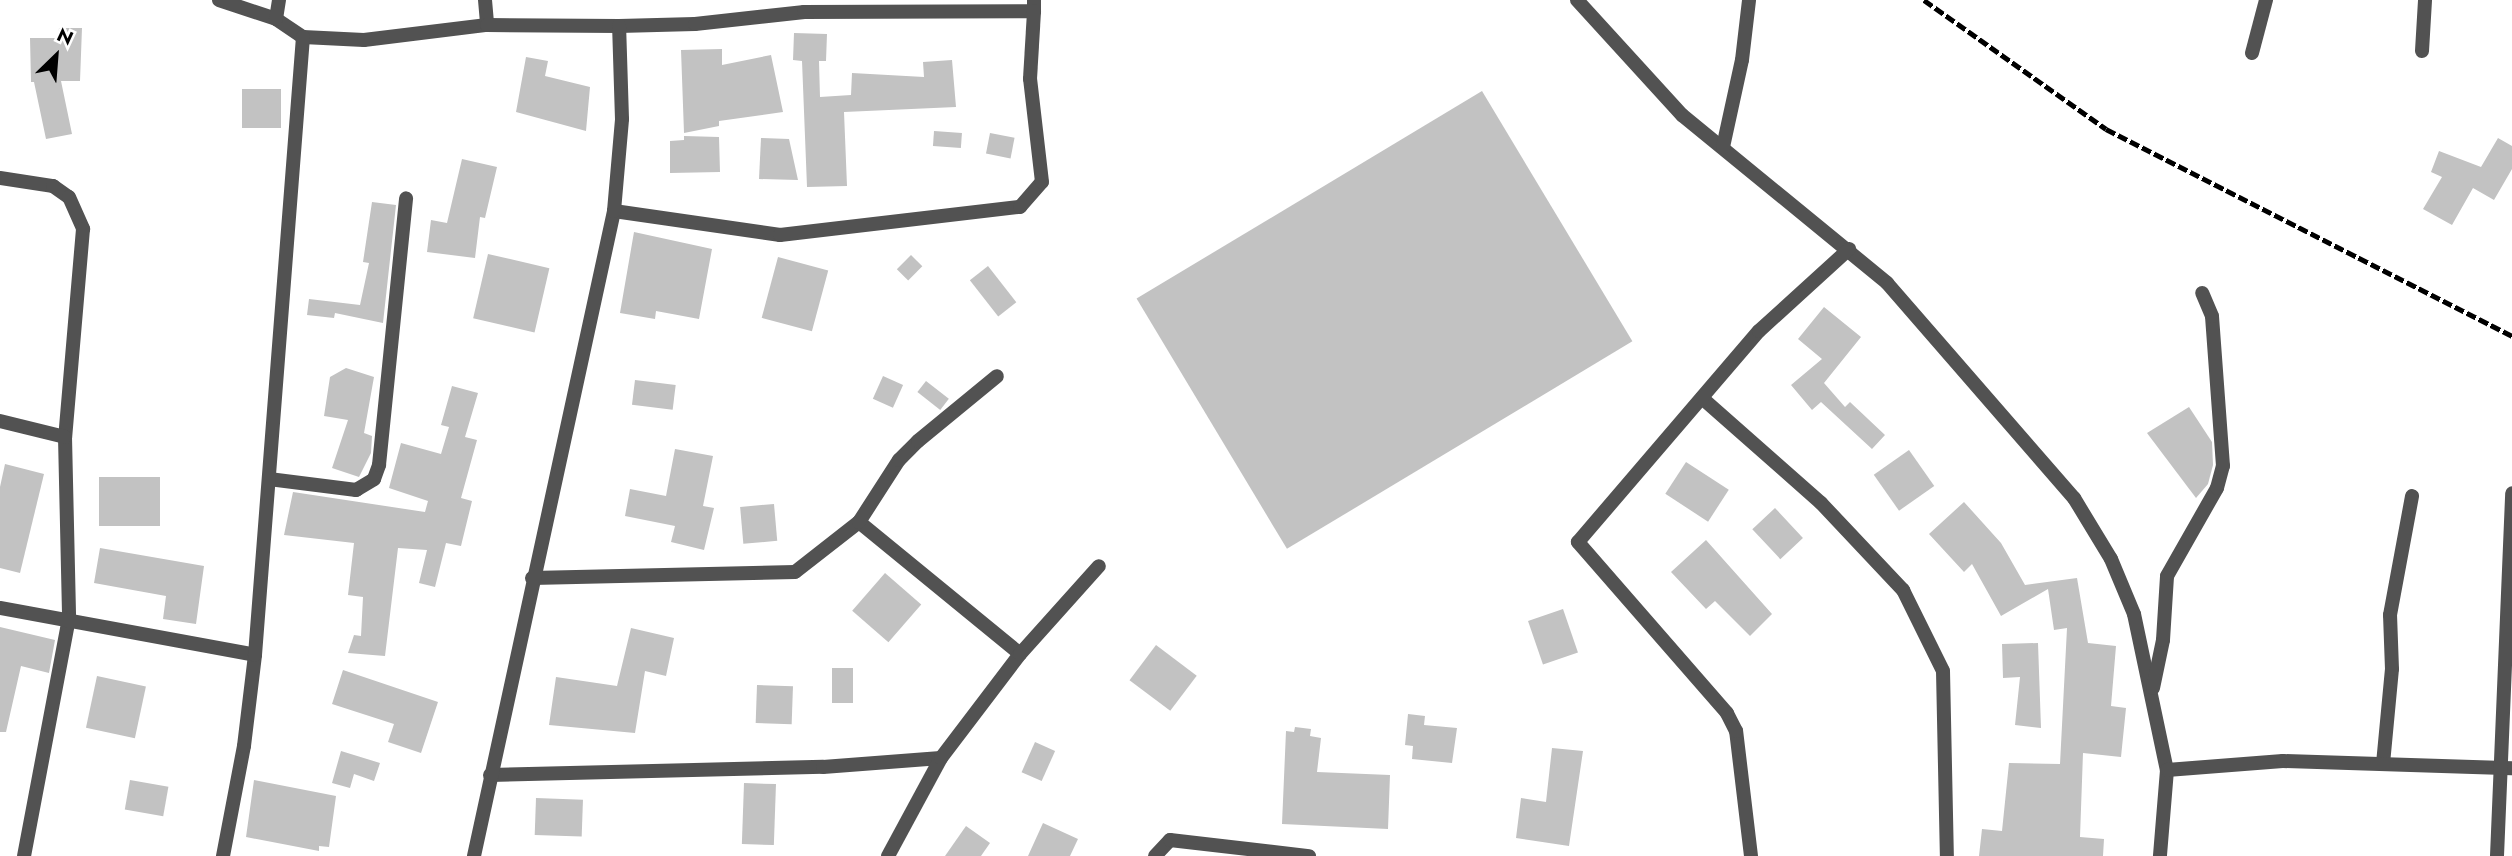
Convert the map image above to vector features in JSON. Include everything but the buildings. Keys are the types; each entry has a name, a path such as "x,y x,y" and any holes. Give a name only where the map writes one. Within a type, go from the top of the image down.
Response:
{"street":[{"path":"219,0 276,19 303,37 364,40 487,26 695,24 804,12 1034,6 1030,79 1042,182 1020,207 780,235 614,211"},
{"path":"276,19 279,0"},
{"path":"485,0 487,26"},
{"path":"1577,0 1672,105 1849,249 1896,293 2074,498 2111,559 2134,614 2167,770 2160,856"},
{"path":"1723,148 1742,60 1749,0"},
{"path":"2252,52 2266,0"},
{"path":"2422,51 2425,0"},
{"path":"474,856 532,578 614,211 622,119 619,26"},
{"path":"222,856 244,746 255,655 303,37"},
{"path":"0,178 53,186 69,197 83,229 65,437 69,618 24,856"},
{"path":"270,479 356,490 374,478 406,198"},
{"path":"1751,856 1736,731 1727,713 1578,542 1759,331 1849,249"},
{"path":"2151,693 2160,662 2166,576 2217,488 2223,467 2212,316 2202,293"},
{"path":"532,578 795,572 859,522 898,460 997,376"},
{"path":"1702,398 1821,503 1903,590 1943,671 1947,856"},
{"path":"0,421 65,437"},
{"path":"2497,856 2505,768 2512,493"},
{"path":"2383,764 2392,669 2390,615 2412,496"},
{"path":"859,522 1020,654"},
{"path":"888,856 941,758 1020,654 1099,566"},
{"path":"0,608 69,618 255,655"},
{"path":"490,775 822,767 941,758"},
{"path":"2167,770 2283,761 2505,768"},
{"path":"1155,856 1170,840 1309,856"}],"railway":[{"path":"1924,0 2106,129 2512,336"}]}
